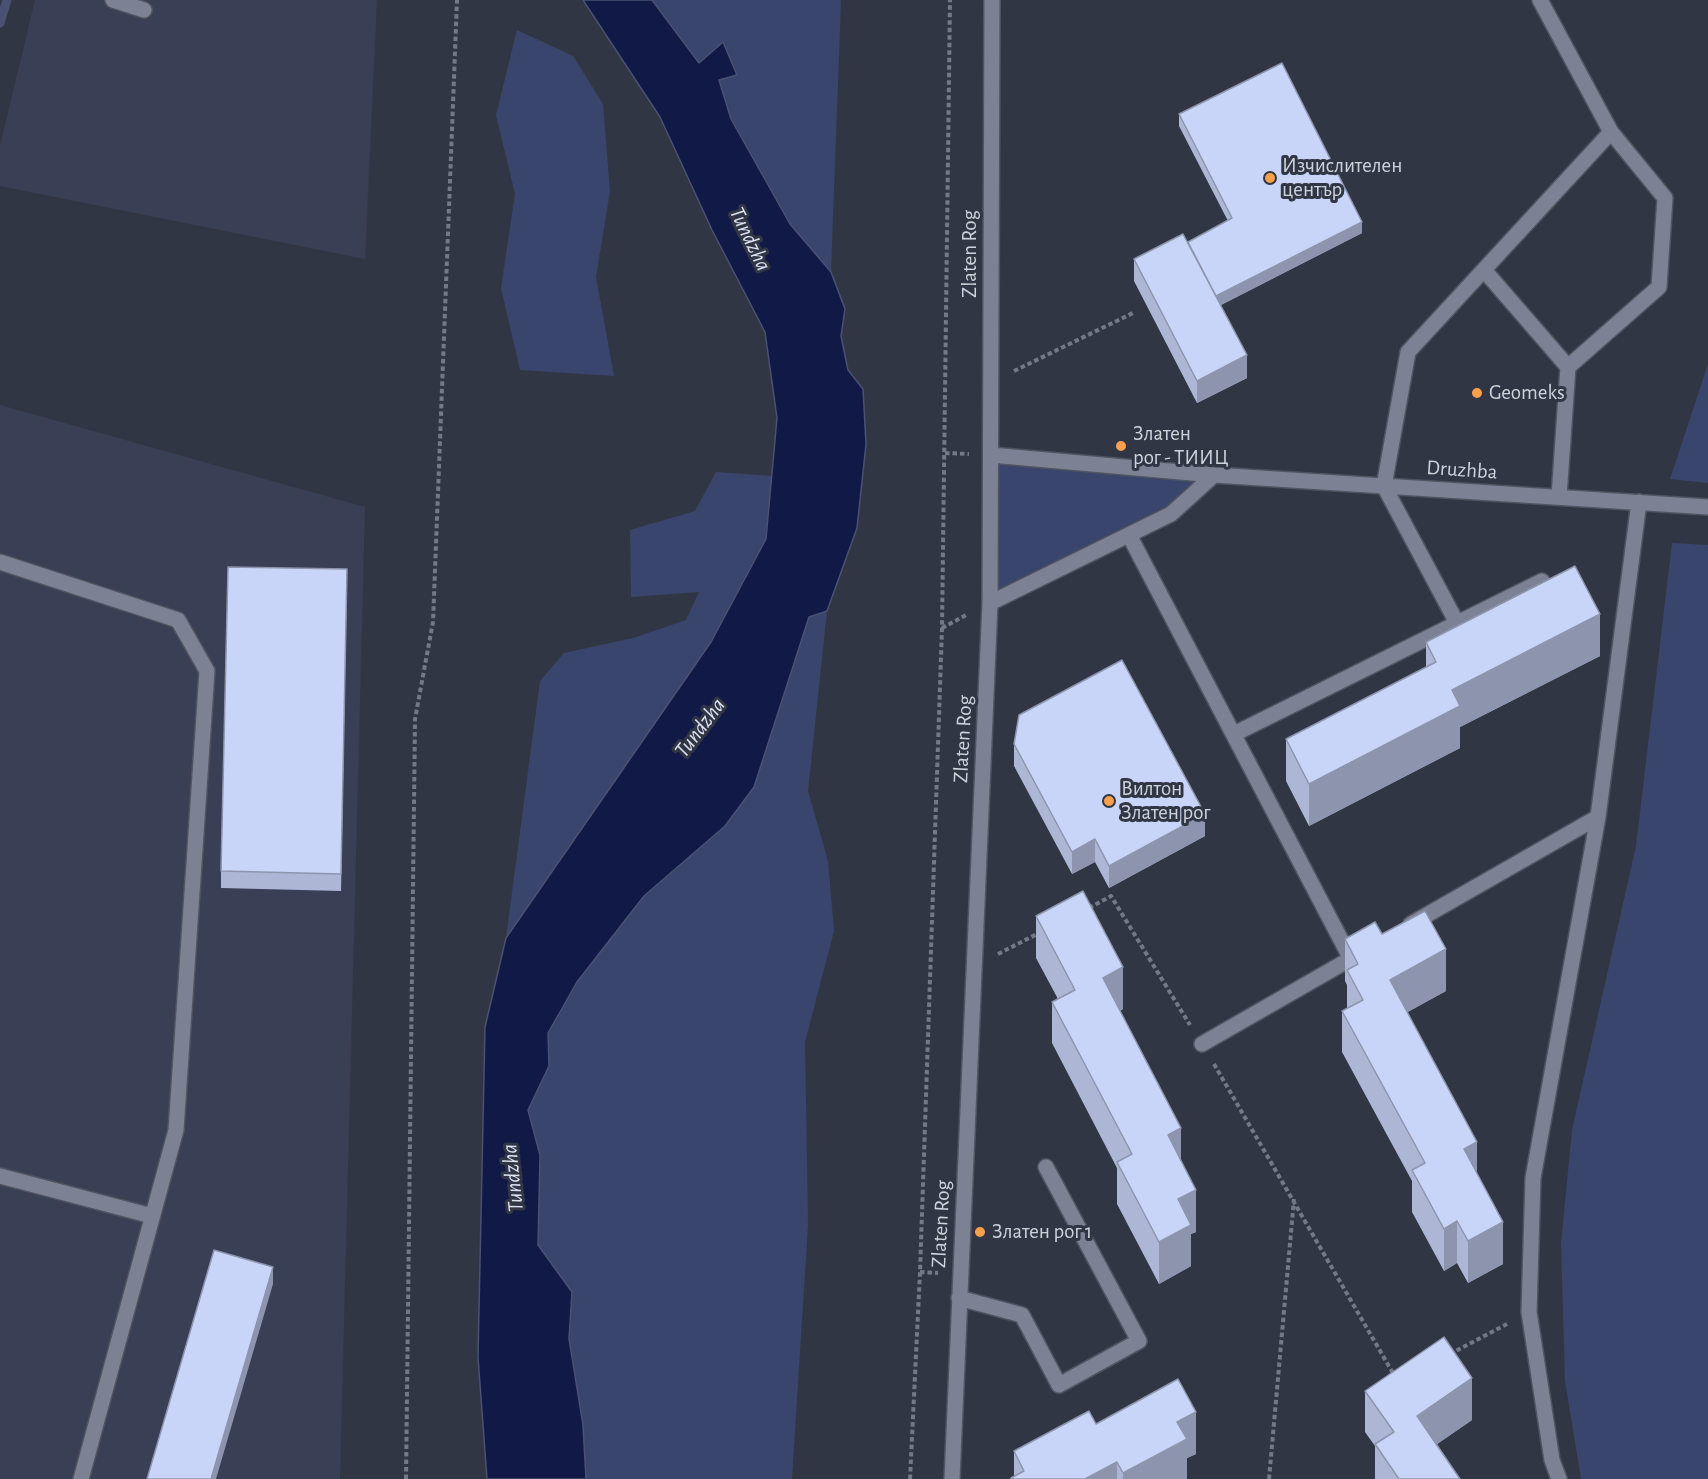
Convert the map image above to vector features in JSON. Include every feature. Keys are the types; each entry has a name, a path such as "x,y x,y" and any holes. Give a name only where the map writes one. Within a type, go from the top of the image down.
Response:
{"street":[{"path":"113,0 144,10"},
{"name":"Zlaten Rog","path":"952,1479 990,603 992,0"},
{"path":"1540,0 1611,132 1665,198 1659,287 1568,367 1559,497"},
{"path":"1456,623 1384,486 1408,352 1611,132"},
{"path":"1484,270 1568,367"},
{"name":"Druzhba","path":"991,455 1214,475 1704,506"},
{"path":"990,603 1171,514 1214,475"},
{"path":"1559,1479 1552,1460 1529,1312 1533,1178 1598,817 1639,502"},
{"path":"1129,535 1351,959"},
{"path":"0,562 178,620 207,670 176,1130 81,1479"},
{"path":"1234,734 1542,581"},
{"path":"1402,929 1598,817"},
{"path":"1202,1044 1371,947"},
{"path":"959,1298 1022,1315 1059,1385 1139,1341 1046,1167"},
{"path":"0,1176 152,1216"}],"path":[{"path":"406,1479 415,719 433,622 457,0"},
{"path":"910,1479 941,640 950,0"},
{"path":"991,383 1135,312"},
{"path":"1079,913 1111,896 1294,1198 1398,1382"},
{"path":"974,966 1047,929"},
{"path":"1269,1479 1294,1198"},
{"path":"1448,1355 1529,1312"}],"shaded area":[{"path":"35,0 377,0 365,259 0,186 0,146"},
{"path":"652,0 841,0 831,272 790,224 731,119 719,80 737,75 723,42 699,63"},
{"path":"517,30 573,56 603,104 610,191 596,277 614,376 520,370 501,288 515,194 496,115"},
{"path":"1708,364 1708,483 1670,479 1707,367"},
{"path":"0,405 365,507 340,1479 0,1479"},
{"path":"991,455 1214,475 1171,514 990,603"},
{"path":"716,472 772,476 766,539 711,642 506,938 540,681 564,653 633,638 686,620 699,592 631,597 630,530 695,511"},
{"path":"1672,543 1708,545 1708,1479 1581,1479 1565,1380 1561,1244 1572,1130 1636,846"},
{"path":"827,611 808,791 828,861 834,931 805,1042 808,1225 792,1479 586,1479 583,1425 569,1339 572,1292 538,1245 540,1155 528,1110 549,1066 548,1033 577,982 644,896 725,826 754,787 809,617"}],"water":[{"name":"Tundzha","path":"583,0 652,0 699,63 723,42 737,75 719,80 731,119 790,224 831,272 845,309 841,336 848,370 863,389 866,444 857,528 827,611 809,617 754,787 725,826 644,896 577,982 548,1033 549,1066 528,1110 540,1155 538,1245 572,1292 569,1339 583,1425 586,1479 487,1479 478,1357 485,1027 506,938 711,642 766,539 777,418 765,332 712,230 660,117"}],"building":[{"name":"Изчислителен център","path":"1282,63 1362,222 1216,296 1188,242 1232,218 1179,114"},
{"path":"1183,234 1247,355 1197,381 1134,259"},
{"path":"1575,566 1600,614 1452,690 1460,706 1309,784 1286,739 1436,662 1426,642"},
{"path":"228,567 347,569 341,874 221,871"},
{"name":"Вилтон Златен рог","path":"1122,660 1205,814 1109,866 1095,839 1072,852 1014,744 1019,715"},
{"path":"1083,891 1123,967 1103,978 1181,1128 1168,1135 1196,1190 1178,1199 1191,1225 1159,1242 1117,1162 1132,1154 1052,1002 1075,990 1036,916"},
{"path":"1425,911 1446,949 1390,980 1477,1142 1464,1149 1503,1222 1468,1241 1457,1221 1444,1229 1412,1170 1425,1163 1342,1011 1363,1000 1347,970 1358,964 1345,939 1375,922 1382,934"},
{"path":"214,1250 273,1267 211,1479 147,1479"},
{"path":"1444,1337 1472,1378 1417,1416 1460,1479 1399,1479 1375,1444 1394,1432 1365,1391"},
{"path":"1178,1379 1196,1412 1177,1422 1187,1439 1123,1473 1117,1462 1085,1479 1011,1479 1024,1471 1014,1451 1089,1411 1096,1424"}],"waterway":[{"path":"0,23 7,0"}],"place":[{"name":"Изчислителен център","path":"1270,178"},
{"name":"Geomeks","path":"1477,393"},
{"name":"Златен рог - ТИИЦ","path":"1121,446"},
{"name":"Вилтон Златен рог","path":"1109,801"},
{"name":"Златен рог 1","path":"980,1232"}]}
